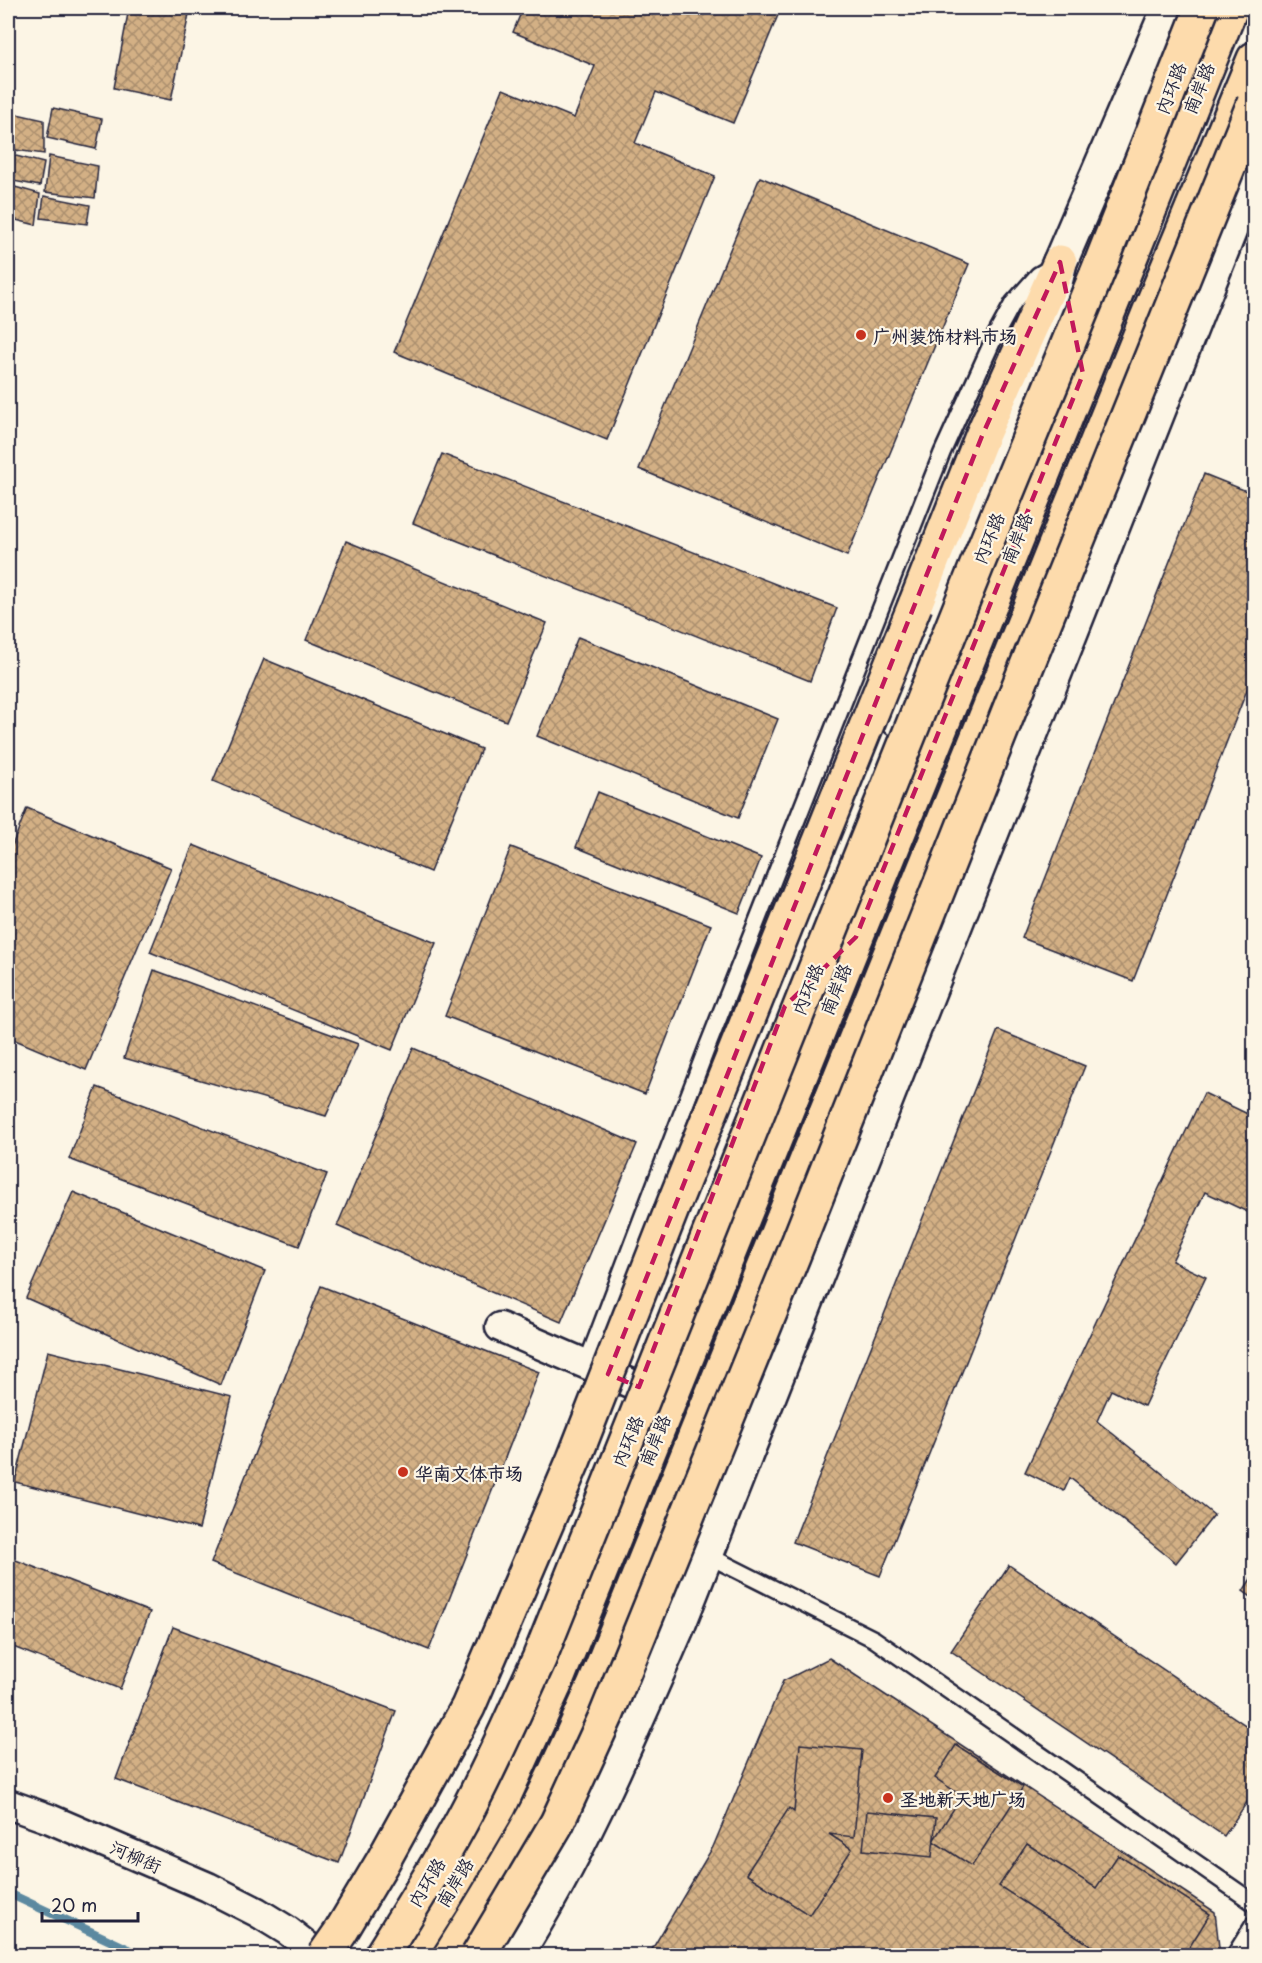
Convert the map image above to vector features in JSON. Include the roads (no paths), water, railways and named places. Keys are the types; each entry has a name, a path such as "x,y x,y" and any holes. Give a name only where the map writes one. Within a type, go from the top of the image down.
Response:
{"main road":[{"path":"322,1956 340,1933 383,1861 468,1707 574,1459 982,436 1060,262 1169,8"},
{"name":"内环路","path":"381,1956 459,1826 500,1746 543,1650 1202,8"},
{"name":"南岸路","path":"408,1956 500,1805 554,1687 1231,8"},
{"name":"南岸路","path":"450,1956 533,1816 595,1684 1144,323 1254,59"},
{"path":"478,1956 557,1823 606,1716 1253,108"},
{"path":"516,1954 592,1818 674,1637 1251,186"},
{"path":"1060,262 1083,374"},
{"path":"365,1956 423,1862 471,1775 500,1717 566,1571 1030,379 1044,332 1060,262"},
{"path":"785,1006 856,937"}],"street":[{"path":"500,1327 639,1387"},
{"name":"河柳街","path":"8,1804 50,1819 208,1887 257,1912 322,1956"},
{"path":"442,1903 516,1954"}],"lane":[{"path":"586,1365 706,1050 942,453 994,336 1013,303 1038,275 1060,262"},
{"path":"706,1555 874,1639 1254,1904"},
{"path":"1234,1956 1254,1924"}],"waterway":[{"path":"8,1893 143,1956"}],"place":[{"name":"广州装饰材料市场","path":"861,335"},
{"name":"华南文体市场","path":"403,1472"},
{"name":"圣地新天地广场","path":"888,1798"}]}
